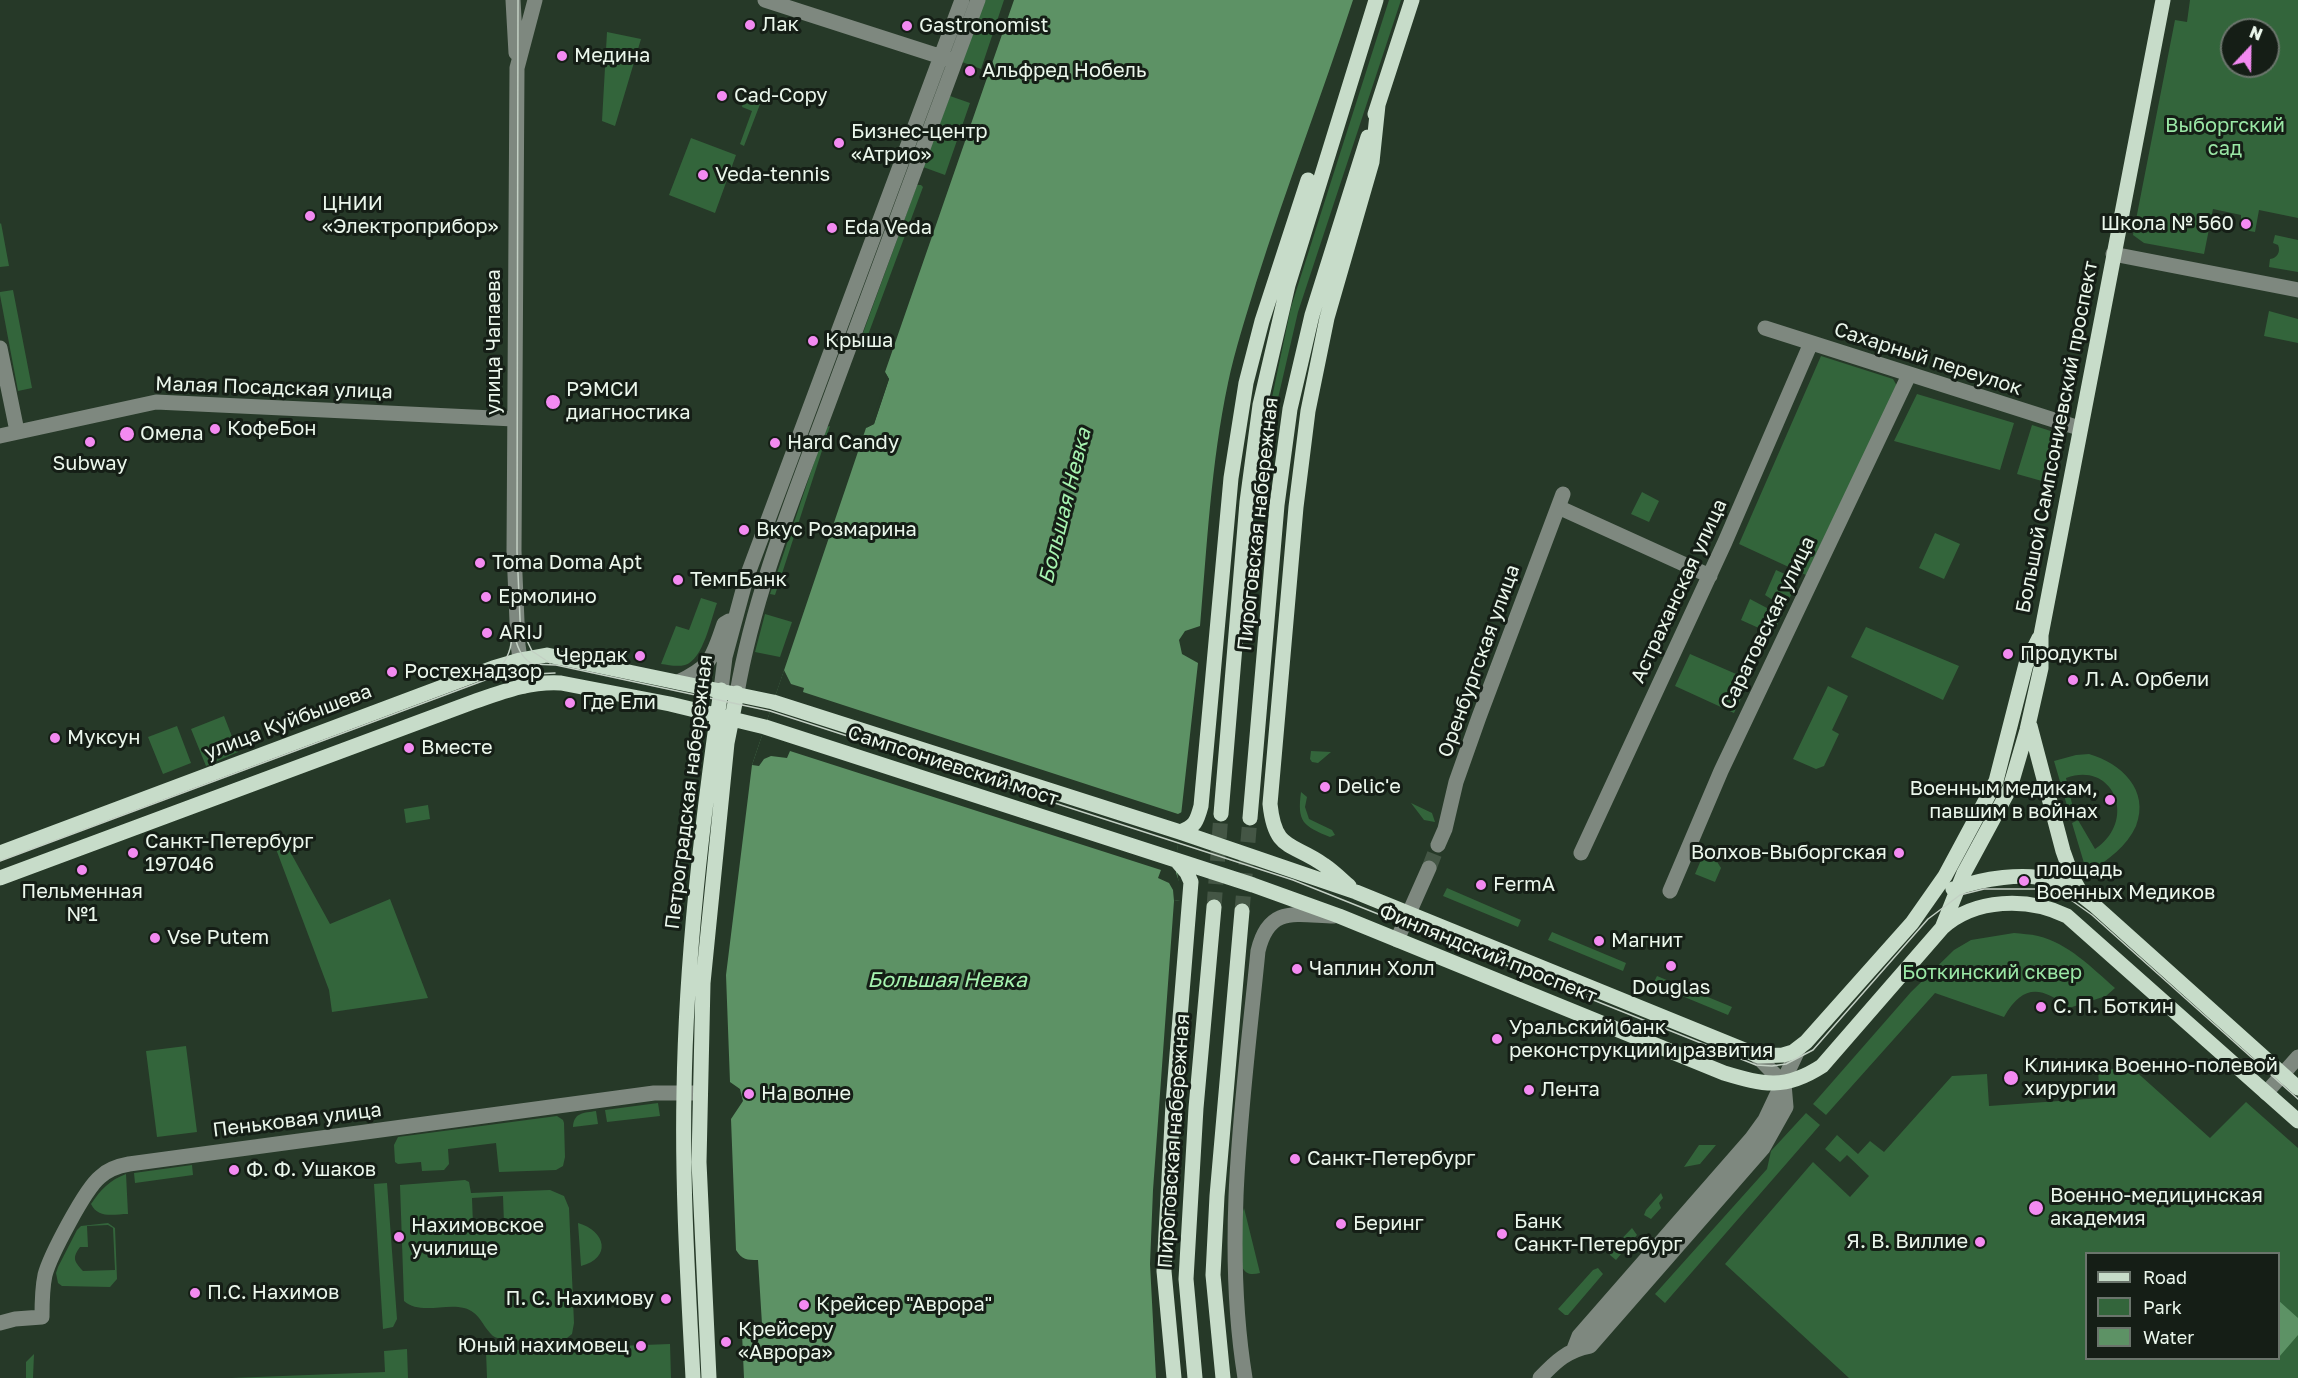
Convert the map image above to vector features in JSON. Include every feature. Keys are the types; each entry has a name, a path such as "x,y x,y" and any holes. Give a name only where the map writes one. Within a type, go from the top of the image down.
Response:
{"main road":[{"name":"Пироговская набережная","path":"1221,814 1247,502 1260,405 1288,285 1376,0"},
{"name":"Пироговская набережная","path":"1250,818 1277,505 1290,409 1312,315 1412,0"},
{"name":"Большой Сампсониевский проспект","path":"1784,1084 1810,1074 1822,1066 1942,928 1964,873 2010,788 2041,668 2041,635 2163,0"},
{"path":"1180,832 1192,828 1197,821 1201,806 1232,478 1246,383 1262,321 1317,155 1346,93"},
{"path":"1356,892 1323,864 1290,848 1277,835 1271,821 1270,804 1295,519 1308,411 1327,318 1372,162 1378,105"},
{"name":"Большой Сампсониевский проспект","path":"1778,1056 1799,1048 1897,940 1933,896 1996,781 2026,664 2041,635"},
{"name":"улица Куйбышева","path":"0,853 391,706 520,660 538,656 556,657 737,693"},
{"path":"0,878 431,717 524,686 547,682 561,683 724,717"},
{"name":"Петроградская набережная","path":"693,1378 684,1161 727,743 720,690"},
{"name":"Сампсониевский мост","path":"737,693 773,702 1180,832"},
{"name":"Петроградская набережная","path":"724,717 737,693"},
{"name":"Сампсониевский мост","path":"724,717 765,727 1176,860"},
{"path":"2029,720 2063,851 2073,879 2084,897"},
{"name":"Финляндский проспект","path":"1180,832 1356,892 1756,1054 1778,1056"},
{"path":"1174,1378 1164,1271 1172,1116 1191,882 1176,860"},
{"name":"Финляндский проспект","path":"1176,860 1339,916 1724,1073 1757,1083 1784,1084"},
{"path":"1953,862 1959,887 1979,907"},
{"path":"1933,896 1972,882 1999,879 2042,878 2062,884 2084,897 2298,1088"},
{"path":"1942,928 1963,913 1979,907 2038,905 2067,916 2298,1121"},
{"name":"Пироговская набережная","path":"1195,1378 1186,1279 1196,1108 1214,907"},
{"path":"1222,1378 1213,1275 1217,1196 1242,911"},
{"name":"Петроградская набережная","path":"691,1092 699,1162 709,1378"}],"street":[{"path":"513,0 517,68"},
{"name":"улица Чапаева","path":"524,686 520,660 513,551 517,68 535,0"},
{"path":"765,0 948,59"},
{"name":"Петроградская набережная","path":"737,693 742,662 759,601 948,59 962,0"},
{"name":"Петроградская набережная","path":"720,690 725,657 746,579 948,59 978,0"},
{"path":"2113,254 2298,290"},
{"name":"Сахарный переулок","path":"1765,328 2079,428"},
{"name":"Астраханская улица","path":"1581,854 1710,576 1810,343"},
{"path":"0,348 17,431"},
{"name":"Саратовская улица","path":"1670,891 1721,771 1909,375"},
{"name":"Малая Посадская улица","path":"0,436 156,402 514,419"},
{"name":"Оренбургская улица","path":"1438,845 1472,739 1561,501 1710,576"},
{"path":"678,682 701,670 708,663 724,624 735,619"},
{"path":"1398,940 1428,868"},
{"path":"1245,1378 1235,1279 1238,1155 1258,951 1266,929 1283,916 1339,916"},
{"path":"1540,1378 1551,1366 1574,1349 1590,1346 1763,1148 1786,1107 1784,1084 1799,1048"},
{"path":"1756,1054 1784,1084"},
{"path":"2266,1092 2298,1057"},
{"name":"Пеньковая улица","path":"0,1323 15,1319 42,1317 44,1283 49,1264 90,1187 112,1168 654,1094 691,1092"}],"green space":[{"path":"984,0 1004,0 981,69 962,62"},
{"path":"1389,0 1401,0 1298,312 1276,407 1270,407 1291,307"},
{"name":"Выборгский сад","path":"2190,0 2298,0 2298,218 2259,210 2255,232 2244,230 2241,225 2241,215 2213,209 2204,254 2144,243 2133,235 2175,20 2187,22"},
{"path":"607,32 641,39 615,126 602,121"},
{"path":"750,95 762,99 744,146 740,144 752,111 742,107 744,99"},
{"path":"950,96 970,103 945,175 923,167"},
{"name":"Veda-tennis","path":"691,138 736,155 715,213 669,195"},
{"path":"917,185 923,187 868,335 863,333"},
{"path":"0,224 9,266 0,267"},
{"path":"2275,235 2298,240 2298,272 2269,267 2270,259 2279,252 2278,245 2273,243"},
{"path":"13,290 32,388 18,391 0,295 0,292"},
{"path":"2269,311 2298,319 2298,343 2264,336"},
{"path":"1821,356 1893,379 1897,386 1806,575 1739,544"},
{"path":"1917,394 2014,423 2000,470 1894,441"},
{"path":"2032,425 2060,434 2049,483 2017,474"},
{"path":"830,426 775,595 770,594 826,427"},
{"path":"1642,492 1659,501 1649,522 1631,514"},
{"path":"1935,533 1960,544 1944,579 1919,568"},
{"path":"1776,570 1798,580 1785,608 1765,595"},
{"path":"701,598 717,603 706,638 697,655 685,665 661,664 676,626 689,630"},
{"path":"1750,599 1782,616 1772,634 1741,620"},
{"path":"765,614 792,622 780,657 755,652"},
{"path":"1866,627 1959,666 1943,700 1851,657"},
{"path":"1690,654 1750,680 1734,713 1675,686"},
{"path":"1828,686 1848,696 1832,730 1839,734 1824,766 1816,769 1793,759"},
{"path":"224,716 238,752 206,766 191,729"},
{"path":"177,726 191,763 163,774 148,737"},
{"path":"1311,751 1331,752 1318,763 1310,759"},
{"path":"2089,754 2101,758 2122,771 2136,790 2139,801 2136,826 2128,840 2090,871 2084,863 2072,823 2078,820 2095,849 2108,837 2115,824 2117,809 2115,796 2108,785 2097,778 2083,775 2066,778 2073,808 2068,809 2054,761"},
{"path":"1301,792 1307,797 1305,807 1309,819 1332,830 1335,835 1330,837 1314,830 1304,822 1300,810"},
{"path":"1411,803 1432,813 1435,822 1424,820"},
{"path":"428,805 430,819 406,823 404,809"},
{"path":"282,837 330,924 390,899 428,998 332,1012 329,990 273,841"},
{"path":"1709,849 1721,868 1715,882 1695,874 1704,853"},
{"path":"1447,888 1521,920 1518,927 1443,896"},
{"path":"1552,932 1626,963 1623,971 1548,940"},
{"name":"Боткинский сквер","path":"2014,933 2038,936 2059,944 2079,957 2115,988 2106,996 2069,1008 2050,995 2033,992 2018,999 2004,1017 1935,993 1826,1115 1813,1104 1911,992 1954,950 1971,940"},
{"path":"1657,976 1732,1007 1728,1015 1653,984"},
{"path":"186,1046 197,1132 157,1137 146,1051"},
{"name":"Военно-медицинская академия","path":"2132,1068 2210,1138 2246,1102 2298,1148 2298,1378 1849,1378 1725,1264 1813,1162 1850,1197 1869,1176 1847,1155 1840,1162 1825,1149 1837,1135 1858,1154 1870,1141 1884,1152 1952,1076 1987,1074 1989,1106 2115,1097 2115,1083 2099,1084 2098,1070"},
{"path":"658,1103 660,1116 607,1122 605,1110"},
{"path":"596,1111 598,1124 573,1127 575,1118 584,1113"},
{"path":"1806,1113 1820,1125 1665,1303 1655,1294 1767,1169 1771,1151"},
{"path":"557,1116 564,1123 565,1157 563,1166 556,1170 499,1172 496,1143 448,1149 449,1164 444,1170 422,1171 421,1162 398,1164 395,1162 394,1145 398,1137"},
{"path":"1699,1145 1716,1145 1700,1164 1684,1167"},
{"path":"192,1165 193,1175 135,1183 134,1173"},
{"path":"126,1174 128,1214 107,1215 94,1209 91,1204 102,1189"},
{"path":"465,1180 469,1182 471,1193 550,1190 564,1196 569,1208 574,1323 572,1334 567,1338 552,1340 507,1340 493,1336 474,1313 464,1308 425,1308 410,1305 404,1301 400,1185","holes":["503,1196 504,1224 473,1225 472,1198"]},
{"path":"387,1183 397,1319 393,1327 383,1329 374,1184"},
{"path":"1661,1193 1663,1198 1659,1203 1661,1208 1651,1219 1644,1215"},
{"path":"1244,1208 1260,1273 1250,1274 1242,1267"},
{"path":"108,1223 115,1228 117,1279 110,1287 62,1286 58,1283 56,1273 58,1267 81,1226","holes":["108,1225 113,1228 115,1270 83,1271 75,1257 80,1247 88,1247 87,1226"]},
{"path":"578,1223 595,1232 602,1244 598,1257 581,1266"},
{"path":"1632,1228 1637,1235 1616,1260 1610,1255 1611,1250"},
{"path":"1598,1268 1603,1274 1568,1315 1565,1315 1558,1309 1593,1270"},
{"path":"670,1344 671,1378 487,1378 486,1351"},
{"path":"407,1349 408,1378 231,1378 385,1372 384,1351"},
{"path":"34,1354 33,1378 26,1378 26,1362"}],"water":[{"name":"Большая Невка","path":"1014,0 1353,0 1268,247 1237,346 1217,443 1200,626 1185,631 1179,640 1182,654 1198,663 1176,860 1180,900 1174,901 1153,1190 1150,1264 1156,1378 744,1378 742,1333 751,1325 762,1324 758,1260 745,1259 736,1250 731,1119 743,1101 740,1089 730,1082 726,975 752,765 866,428 874,424 889,379 885,372"},
{"path":"2280,1302 2298,1318 2298,1335 2280,1356"}],"pier":[{"path":"885,372 889,379 874,424 866,428 871,423 886,379"},
{"path":"784,670 791,684 804,688 803,692 1178,814 1182,812 1176,860 1176,873 1181,887 1180,900 1174,901 1173,890 1169,883 1158,878 1161,870 790,751 787,758 771,756 764,759 759,766 752,765"}],"tunnel":[{"path":"1214,907 1221,814"},
{"path":"1242,911 1250,818"},
{"path":"1429,868 1438,845"}],"tram line":[{"path":"518,0 517,551 521,641"},
{"path":"513,628 517,645 523,656 537,666"},
{"path":"522,630 532,651 550,663"},
{"path":"492,675 506,658 512,636"},
{"path":"0,861 496,676 531,664 556,665 770,711 1293,880 1756,1065 1786,1064 1813,1050 1928,919 1960,895 1984,889 2035,889 2064,895 2092,915 2298,1099"},
{"path":"508,680 534,674 555,673"}],"place":[{"name":"Лак","path":"750,25"},
{"name":"Gastronomist","path":"907,26"},
{"name":"Медина","path":"562,56"},
{"name":"Альфред Нобель","path":"970,71"},
{"name":"Cad-Copy","path":"722,96"},
{"name":"Бизнес-центр «Атрио»","path":"839,143"},
{"name":"Veda-tennis","path":"703,175"},
{"name":"ЦНИИ «Электроприбор»","path":"310,216"},
{"name":"Школа № 560","path":"2246,224"},
{"name":"Eda Veda","path":"832,228"},
{"name":"Крыша","path":"813,341"},
{"name":"РЭМСИ диагностика","path":"553,402"},
{"name":"КофеБон","path":"215,429"},
{"name":"Омела","path":"127,434"},
{"name":"Subway","path":"90,442"},
{"name":"Hard Candy","path":"775,443"},
{"name":"Вкус Розмарина","path":"744,530"},
{"name":"Toma Doma Apt","path":"480,563"},
{"name":"ТемпБанк","path":"678,580"},
{"name":"Ермолино","path":"486,597"},
{"name":"ARIJ","path":"487,633"},
{"name":"Продукты","path":"2008,654"},
{"name":"Чердак","path":"640,656"},
{"name":"Ростехнадзор","path":"392,672"},
{"name":"Л. А. Орбели","path":"2073,680"},
{"name":"Где Ели","path":"570,703"},
{"name":"Муксун","path":"55,738"},
{"name":"Вместе","path":"409,748"},
{"name":"Delic'e","path":"1325,787"},
{"name":"Военным медикам, павшим в войнах","path":"2110,800"},
{"name":"Санкт-Петербург 197046","path":"133,853"},
{"name":"Волхов-Выборгская","path":"1899,853"},
{"name":"Пельменная №1","path":"82,870"},
{"name":"площадь Военных Медиков","path":"2024,881"},
{"name":"FermA","path":"1481,885"},
{"name":"Vse Putem","path":"155,938"},
{"name":"Магнит","path":"1599,941"},
{"name":"Douglas","path":"1671,966"},
{"name":"Чаплин Холл","path":"1297,969"},
{"name":"С. П. Боткин","path":"2041,1007"},
{"name":"Уральский банк реконструкции и развития","path":"1497,1039"},
{"name":"Клиника Военно-полевой хирургии","path":"2011,1078"},
{"name":"Лента","path":"1529,1090"},
{"name":"На волне","path":"749,1094"},
{"name":"Санкт-Петербург","path":"1295,1159"},
{"name":"Ф. Ф. Ушаков","path":"234,1170"},
{"name":"Военно-медицинская академия","path":"2036,1208"},
{"name":"Беринг","path":"1341,1224"},
{"name":"Банк Санкт-Петербург","path":"1502,1234"},
{"name":"Нахимовское училище","path":"399,1237"},
{"name":"Я. В. Виллие","path":"1980,1242"},
{"name":"П.С. Нахимов","path":"195,1293"},
{"name":"П. С. Нахимову","path":"666,1299"},
{"name":"Крейсер \"Аврора\"","path":"804,1305"},
{"name":"Крейсеру «Аврора»","path":"726,1342"},
{"name":"Юный нахимовец","path":"641,1346"}]}
